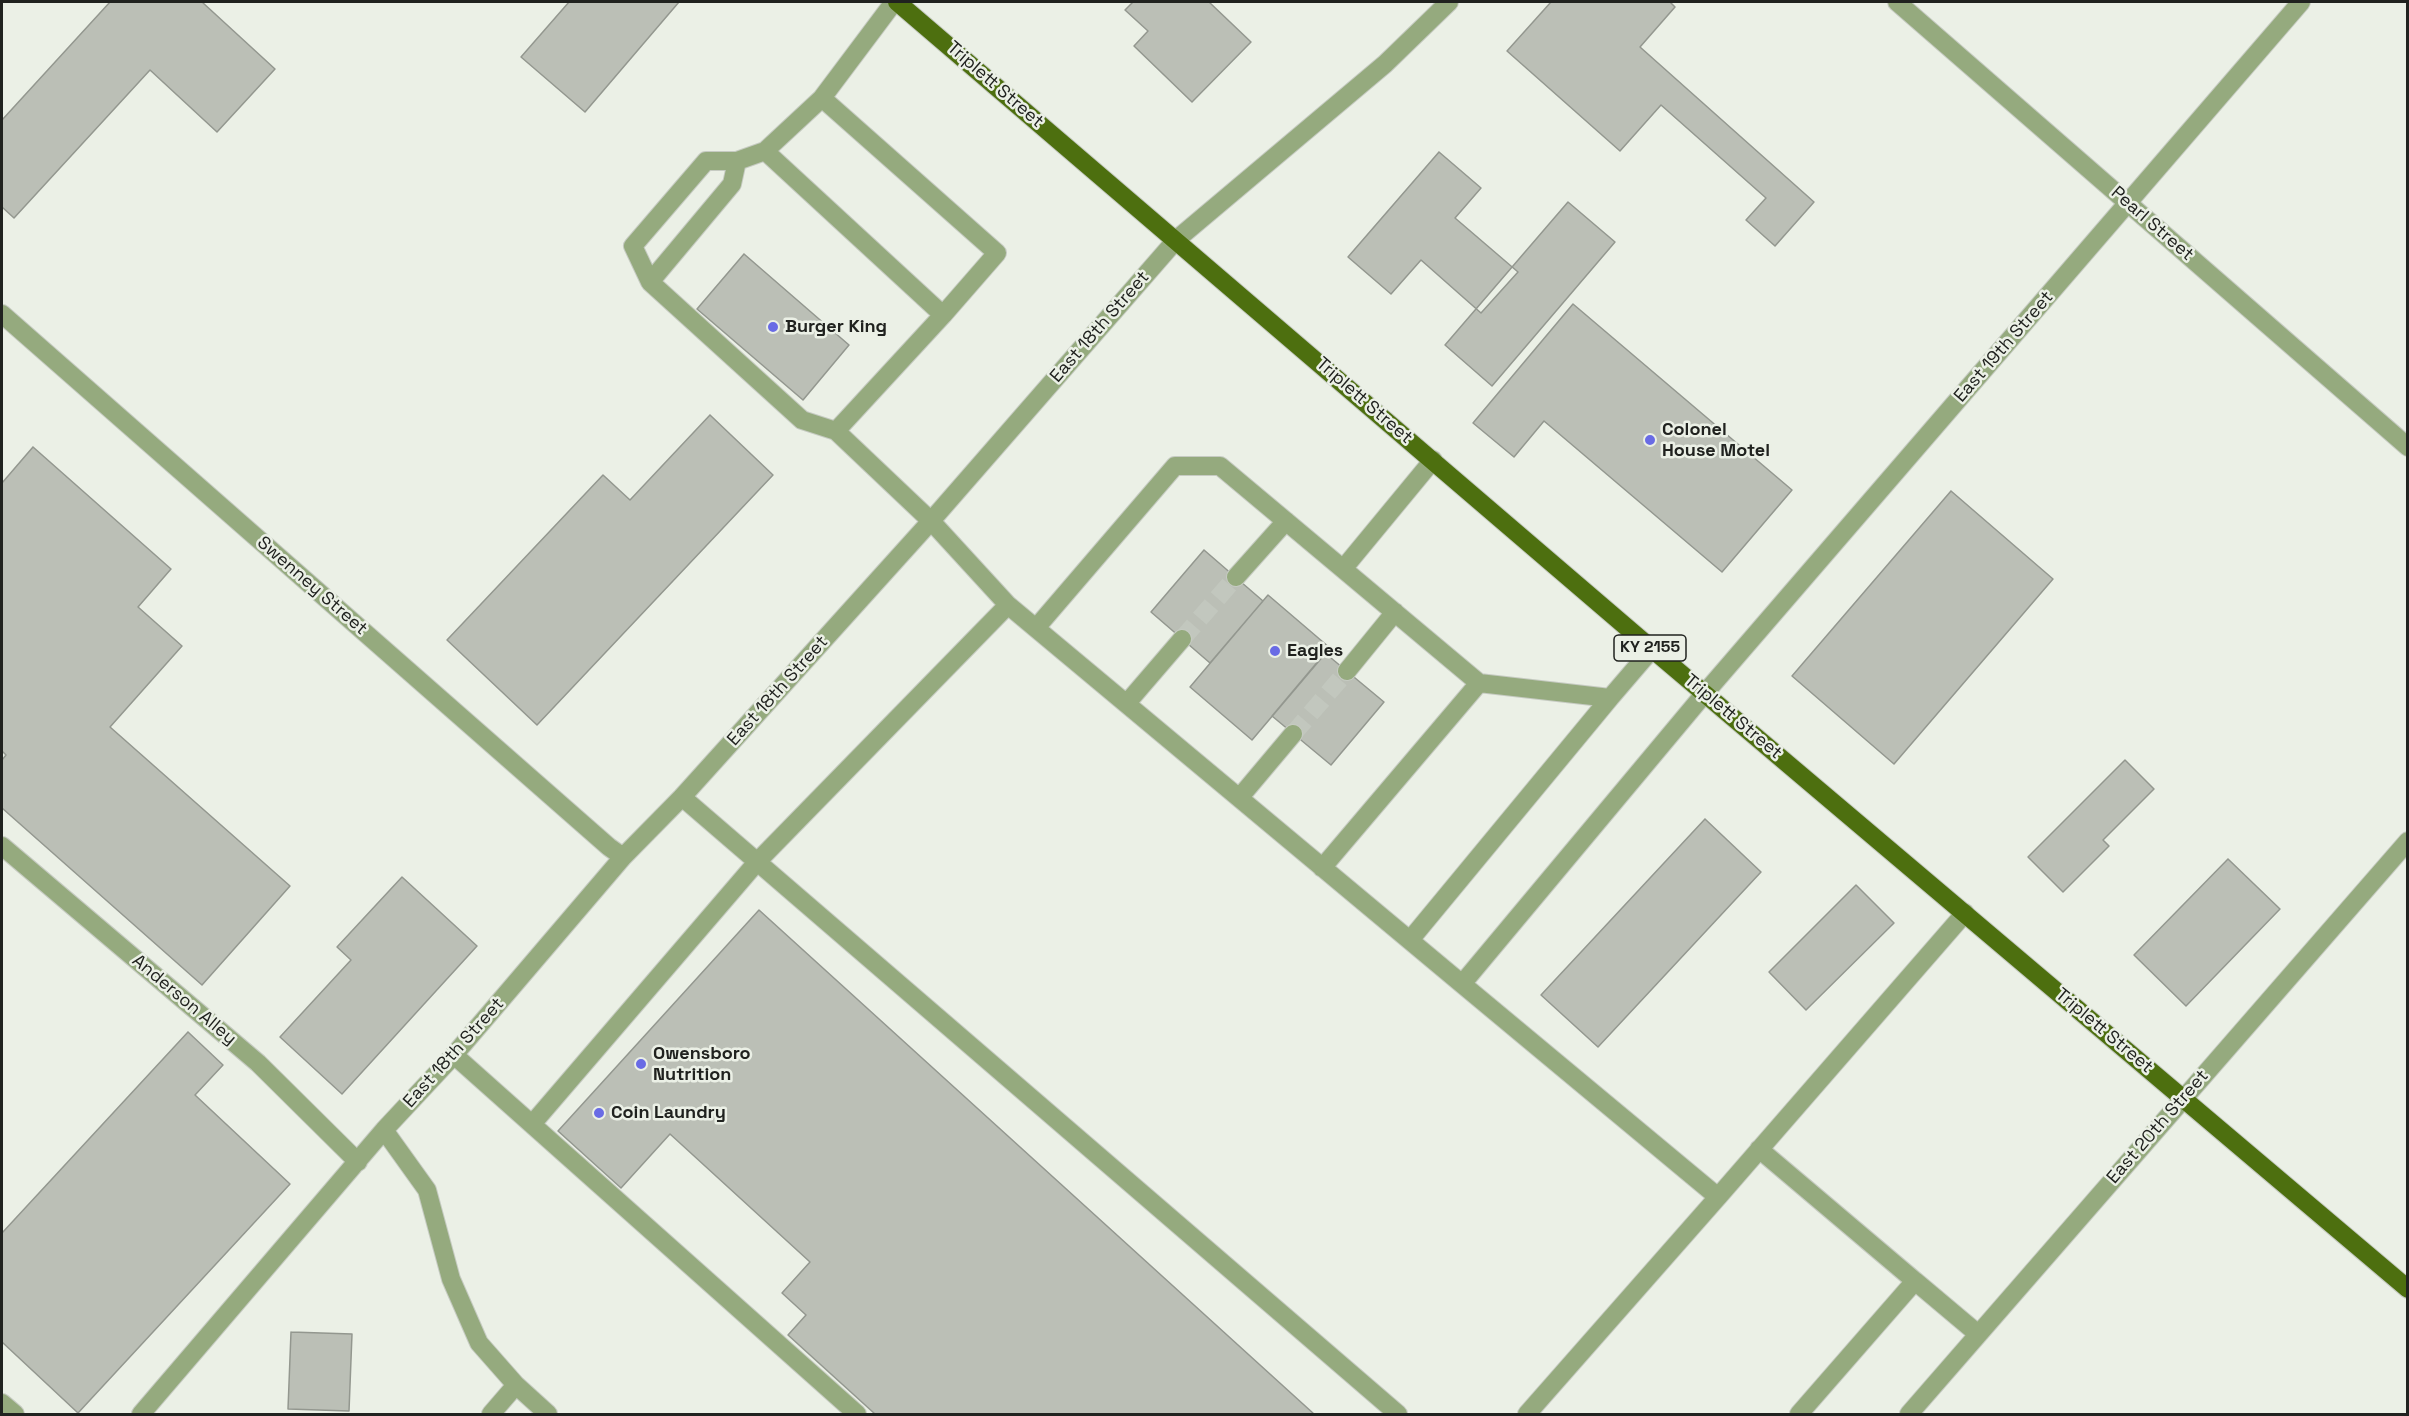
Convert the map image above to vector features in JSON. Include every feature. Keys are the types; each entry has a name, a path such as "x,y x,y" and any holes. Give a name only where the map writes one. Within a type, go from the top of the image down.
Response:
{"main road":[{"name":"Triplett Street","path":"896,2 1652,649 2408,1289"}],"street":[{"path":"896,2 822,98 765,151 737,161 705,160 633,246 650,282 802,420 836,431 931,521 1008,605 1240,796 1322,868 1718,1197"},
{"name":"East 18th Street","path":"141,1414 384,1130 454,1055 623,857 682,797 931,521 1176,240 1385,64 1449,2"},
{"name":"Pearl Street","path":"1897,2 2408,447"},
{"name":"East 19th Street","path":"1462,984 1705,693 2301,2"},
{"path":"822,98 997,254 836,431"},
{"path":"765,151 943,315"},
{"path":"650,282 732,184 737,161"},
{"name":"Swenney Street","path":"2,314 623,857"},
{"path":"1343,569 1433,460"},
{"path":"1036,628 1175,466 1220,466 1479,683 1611,698"},
{"path":"1236,577 1286,521"},
{"path":"533,1123 757,862 1008,605"},
{"path":"1347,671 1395,612"},
{"path":"1127,703 1182,639"},
{"path":"1410,940 1652,649"},
{"path":"1322,868 1479,683"},
{"path":"1240,796 1293,734"},
{"path":"682,797 1398,1414"},
{"name":"East 20th Street","path":"1909,1414 2408,841"},
{"name":"Anderson Alley","path":"2,846 258,1063 358,1162"},
{"path":"1527,1414 1965,913"},
{"path":"454,1055 857,1414"},
{"path":"384,1130 427,1190 451,1279 479,1344 516,1385 548,1414"},
{"path":"1759,1149 1978,1334"},
{"path":"1799,1414 1915,1281"},
{"path":"491,1414 516,1385"},
{"path":"2,1403 15,1414"}],"building":[{"path":"110,2 202,2 275,69 217,132 150,70 14,218 2,207 2,120"},
{"path":"569,2 679,2 585,112 521,57"},
{"path":"1133,2 1209,2 1251,42 1192,102 1134,46 1148,31 1125,10"},
{"path":"1551,2 1670,2 1675,7 1640,47 1814,202 1775,246 1746,220 1766,198 1661,105 1620,151 1507,51"},
{"path":"1439,152 1481,188 1455,218 1518,272 1481,313 1421,260 1391,294 1348,257"},
{"path":"1568,202 1615,242 1492,386 1445,345"},
{"name":"Burger King","path":"744,254 849,345 803,400 697,309"},
{"name":"Colonel House Motel","path":"1573,304 1792,490 1722,572 1544,421 1514,457 1473,423"},
{"path":"710,415 773,475 537,725 447,640 603,475 630,500"},
{"path":"33,447 171,569 138,607 182,646 110,727 290,886 202,985 2,808 2,760 6,755 2,751 2,483"},
{"path":"1951,491 2053,579 1894,764 1792,676"},
{"path":"1204,550 1263,601 1210,663 1151,612"},
{"path":"1268,595 1330,648 1252,740 1190,687"},
{"path":"1325,653 1384,702 1331,765 1272,716"},
{"path":"2125,760 2154,789 2103,840 2109,846 2063,892 2028,857"},
{"path":"1705,819 1761,872 1598,1047 1541,995"},
{"path":"2228,859 2280,909 2186,1006 2134,955"},
{"path":"402,877 477,946 342,1094 280,1037 351,960 337,947"},
{"path":"1856,885 1894,923 1806,1010 1769,972"},
{"path":"759,910 1314,1414 875,1414 788,1335 806,1315 782,1293 810,1262 670,1134 621,1188 558,1131"},
{"path":"188,1032 223,1065 195,1095 290,1184 78,1413 2,1342 2,1233"},
{"path":"291,1332 352,1334 349,1411 288,1409"}],"tunnel":[{"path":"1182,639 1236,577"},
{"path":"1293,734 1347,671"}],"place":[{"name":"Burger King","path":"773,327"},
{"name":"Colonel House Motel","path":"1650,440"},
{"name":"Eagles","path":"1275,651"},
{"name":"Owensboro Nutrition","path":"641,1064"},
{"name":"Coin Laundry","path":"599,1113"}]}
